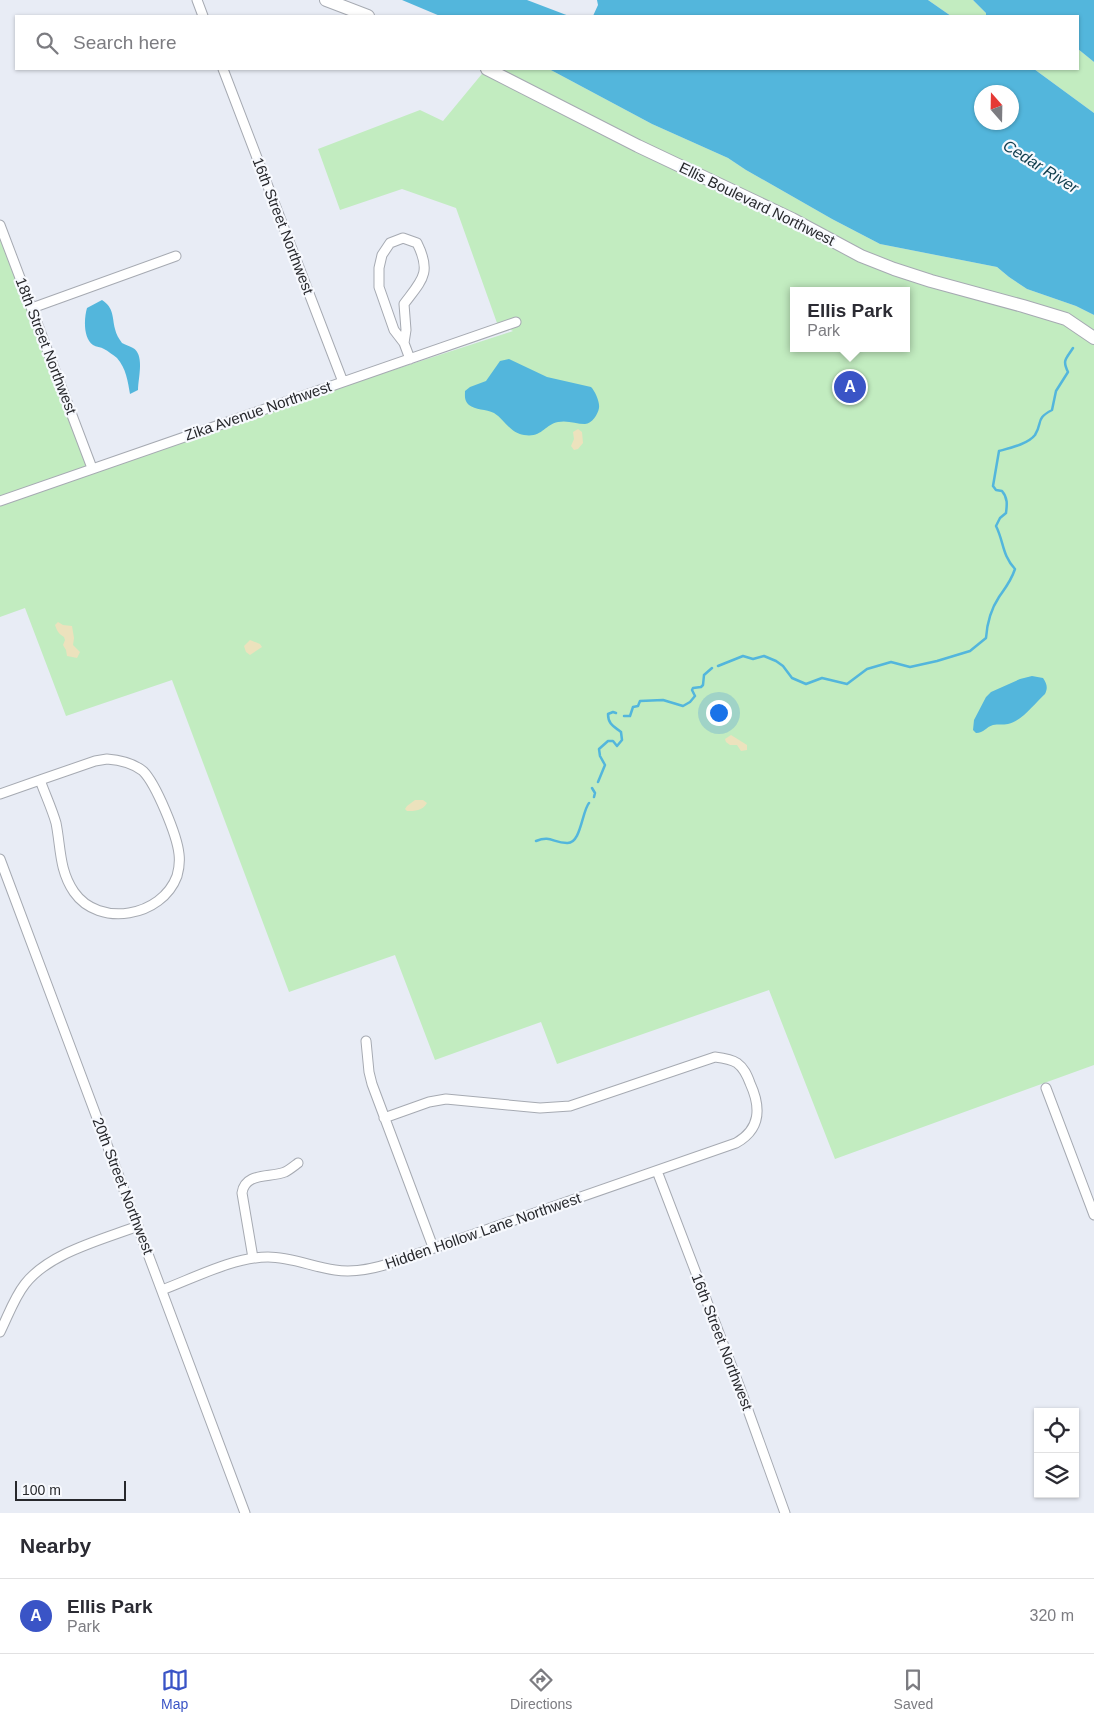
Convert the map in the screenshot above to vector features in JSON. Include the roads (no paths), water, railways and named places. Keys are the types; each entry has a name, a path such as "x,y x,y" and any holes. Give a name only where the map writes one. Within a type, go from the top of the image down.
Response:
{"street":[{"path":"197,0 203,15"},
{"path":"326,0 365,15"},
{"name":"16th Street Northwest","path":"223,70 343,382"},
{"name":"Ellis Boulevard Northwest","path":"489,70 638,146 792,218 861,256 912,275 1066,319 1094,338"},
{"name":"18th Street Northwest","path":"0,225 92,468"},
{"path":"404,343 406,330 404,304 422,281 425,269 423,255 416,243 403,238 390,243 382,255 379,268 379,287 394,330 404,343 410,359"},
{"path":"32,308 176,256"},
{"name":"Ellis Boulevard Northwest","path":"1039,311 1094,348"},
{"name":"Zika Avenue Northwest","path":"0,501 516,322"},
{"path":"0,794 40,780 95,762 108,759 130,764 148,776 158,794 177,844 180,866 176,878 164,896 144,909 117,915 91,908 82,901 71,887 61,862 56,823 40,780"},
{"name":"20th Street Northwest","path":"0,859 245,1513"},
{"path":"366,1041 369,1072 384,1118 433,1247"},
{"name":"Hidden Hollow Lane Northwest","path":"162,1290 238,1261 252,1258 270,1257 354,1272 378,1267 736,1143 747,1136 754,1125 757,1116 757,1104 744,1070 731,1060 715,1057 704,1059 570,1106 540,1108 446,1099 429,1102 384,1118"},
{"path":"1046,1088 1089,1190 1094,1215"},
{"path":"252,1258 242,1193 243,1188 245,1184 255,1177 285,1172 298,1163"},
{"name":"16th Street Northwest","path":"656,1171 740,1388 785,1513"},
{"path":"0,1332 18,1294 42,1267 58,1257 138,1226"}],"water":[{"path":"402,0 527,0 566,15 438,15"},
{"path":"597,0 928,0 950,15 593,15 598,5"},
{"path":"973,0 1094,0 1094,62 1079,50 1079,15 986,15"},
{"name":"Cedar River","path":"551,70 1035,70 1094,113 1094,315 1076,306 1027,289 997,267 880,244 746,170 728,158 652,124"},
{"path":"102,300 111,309 115,331 120,340 137,351 139,356 138,390 130,394 123,366 117,358 103,348 93,345 87,338 85,317 87,308"},
{"path":"509,359 547,377 591,387 599,403 596,416 588,424 558,422 535,435 524,435 515,432 494,413 469,405 466,400 465,391 486,381 500,361"},
{"path":"1032,676 1043,678 1047,690 1028,712 1008,724 993,725 979,733 973,730 974,720 986,697 991,692 1020,679"}],"waterway":[{"path":"718,666 743,656 753,659 764,656 783,666 792,678 806,684 822,678 847,684 867,669 891,662 910,667 937,661 970,651 986,638 988,622 994,606 1015,569 1005,553 996,526 1000,518 1006,513 1007,504 1002,491 996,490 993,486 999,451 1023,443 1035,435 1041,418 1052,410 1056,391 1068,372 1065,365 1066,360 1073,348"},
{"path":"624,716 630,716 633,707 638,706 640,701 663,700 683,706 695,696 693,688 703,685 704,675 712,668"},
{"path":"598,782 605,765 600,756 599,749 608,741 613,741 617,746 622,740 621,732 612,725 608,718 608,714 616,713"},
{"path":"592,788 595,793 594,797"},
{"path":"536,841 549,839 562,843 572,842 578,833 589,803"}],"place":[{"name":"Ellis Park","path":"850,387"}]}
